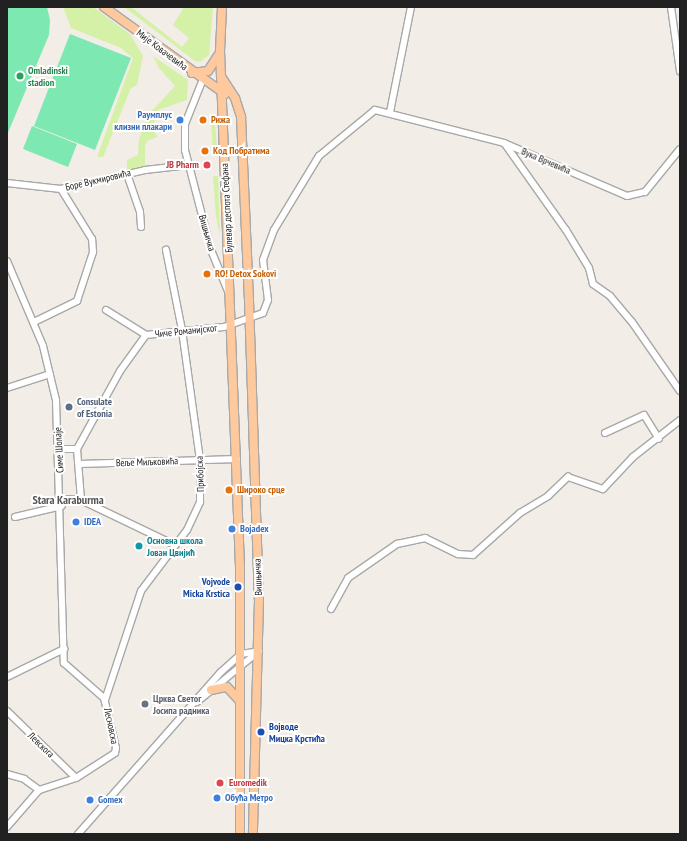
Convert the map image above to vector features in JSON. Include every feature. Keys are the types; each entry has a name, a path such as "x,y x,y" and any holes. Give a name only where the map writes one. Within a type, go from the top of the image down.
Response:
{"main road":[{"name":"Мије Ковачевића","path":"104,7 192,73 222,91"},
{"name":"Булевар деспота Стефана","path":"224,9 220,51 233,325"},
{"path":"192,73 210,69 220,51"},
{"name":"Булевар деспота Стефана","path":"221,74 238,104 250,320"},
{"path":"222,91 238,104"},
{"name":"Вишњичка","path":"250,320 259,651 253,834"},
{"name":"Вишњичка","path":"233,325 241,654 240,834"},
{"path":"211,690 227,687 240,702"}],"street":[{"path":"390,112 411,7"},
{"path":"671,7 680,71"},
{"path":"189,165 185,124 202,79"},
{"name":"Вука Врчевића","path":"250,320 263,313 268,305 263,275 267,246 319,156 372,112 390,112 504,143 631,196 648,189 680,149"},
{"path":"504,143 566,230 586,263 593,284 610,296 680,391"},
{"name":"Боре Вукмировића","path":"7,183 61,189 127,174 189,165"},
{"name":"Вишњичка","path":"189,165 214,257 226,292 232,296"},
{"path":"127,174 140,212 141,227"},
{"path":"34,322 77,302 93,252 92,239 61,189"},
{"name":"Прибојска","path":"105,700 141,592 175,545 200,502 200,460 182,330 166,250"},
{"name":"Симе Шолаје","path":"7,262 34,322 50,374 59,449 62,506 64,649"},
{"path":"106,310 146,335"},
{"name":"Чиче Романијског","path":"77,449 120,371 146,335 233,325 250,320"},
{"path":"7,388 50,374"},
{"path":"605,433 644,415 659,439"},
{"path":"331,609 348,578 397,544 425,538 458,554 473,555 520,512 548,496 568,477 603,489 633,457 659,439 680,420"},
{"path":"59,449 77,449 80,464 81,500"},
{"name":"Веље Миљковића","path":"80,464 237,459"},
{"path":"61,499 81,500 175,545"},
{"path":"15,517 62,506"},
{"path":"7,676 64,649"},
{"name":"Лесновска","path":"64,649 66,666 105,700 116,751 76,778"},
{"path":"78,834 187,711 241,654 259,651"},
{"path":"187,711 211,690 241,668 259,651"},
{"name":"Левскога","path":"7,711 76,778"},
{"path":"7,774 24,779 39,790"},
{"path":"7,827 39,790 76,778"}],"green space":[{"name":"Omladinski stadion","path":"7,7 47,7 50,20 49,35 7,135"},
{"path":"63,7 93,7 130,34 143,56 137,85 131,88 103,157 97,157 133,58 121,48 71,28"},
{"path":"124,7 131,7 182,47 189,38 173,25 184,7 213,7 209,55 200,62 195,61"},
{"path":"70,34 131,58 95,150 34,126"},
{"path":"153,56 188,80 187,100 158,110 152,129 158,137 148,140 145,146 145,170 127,174 127,160 138,155 139,139 148,115 175,86 159,68"},
{"path":"215,121 217,150 213,152 211,123"},
{"path":"32,126 77,144 68,167 23,149"},
{"path":"213,176 218,176 220,236 216,217"}],"place":[{"name":"Omladinski stadion","path":"20,76"},
{"name":"Раумплус клизни плакари","path":"180,120"},
{"name":"Рижа","path":"203,120"},
{"name":"Код Побратима","path":"205,151"},
{"name":"JB Pharm","path":"207,165"},
{"name":"RO! Detox Sokovi","path":"207,274"},
{"name":"Consulate of Estonia","path":"69,407"},
{"name":"Широко срце","path":"229,490"},
{"name":"IDEA","path":"76,522"},
{"name":"Bojadex","path":"232,529"},
{"name":"Основна школа Јован Цвијић","path":"139,546"},
{"name":"Vojvode Micka Krstica","path":"238,587"},
{"name":"Црква Светог Јосипа радника","path":"145,704"},
{"name":"Војводе Мицка Крстића","path":"261,732"},
{"name":"Euromedik","path":"220,783"},
{"name":"Обућа Метро","path":"217,798"},
{"name":"Gomex","path":"90,800"}],"district":[{"name":"Stara Karaburma","path":"68,500"}]}
